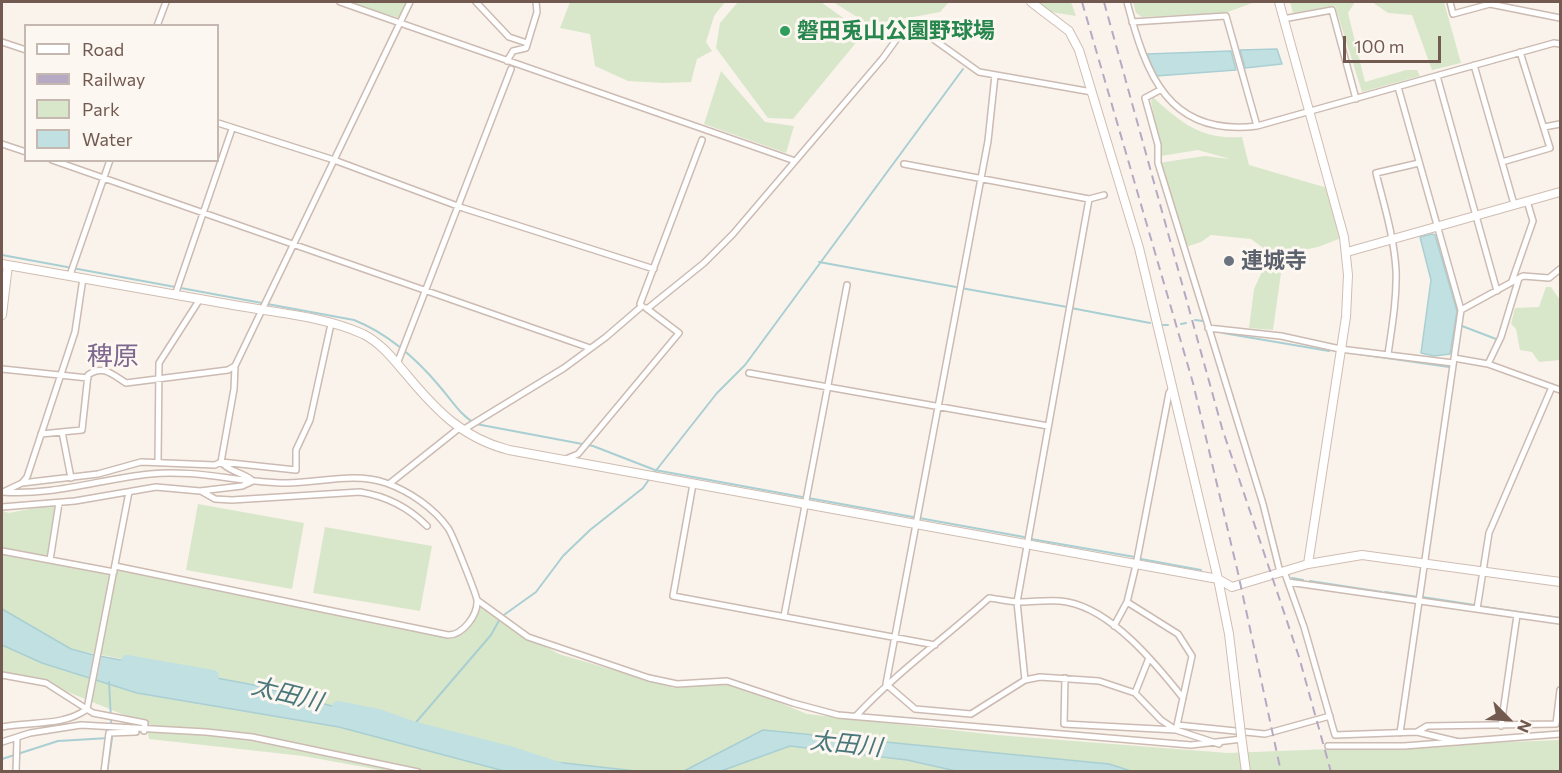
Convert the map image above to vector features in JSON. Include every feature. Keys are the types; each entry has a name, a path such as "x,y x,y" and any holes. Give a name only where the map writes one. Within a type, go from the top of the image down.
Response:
{"street":[{"path":"158,24 166,2"},
{"path":"340,2 795,161"},
{"path":"253,481 244,474 226,468 221,462 234,389 235,366 264,310 410,2"},
{"path":"477,2 509,37 527,43"},
{"path":"507,61 513,51 526,48 537,12 536,2"},
{"path":"1030,2 1069,31 1079,50 1139,248 1218,579 1229,634 1246,771"},
{"path":"1127,2 1149,70 1160,90 1186,114 1209,125 1233,128 1257,126 1554,42 1560,44"},
{"path":"1279,2 1347,252 1348,298 1308,564"},
{"path":"1450,2 1453,14 1490,4 1560,18"},
{"path":"1283,19 1332,10 1356,99"},
{"path":"1132,22 1226,16 1257,126"},
{"path":"389,484 458,429 466,428 526,392 590,348 704,263 733,234 883,58 906,26 915,26 970,68 995,75 1092,93"},
{"path":"2,42 24,49"},
{"path":"1502,162 1550,148 1520,52"},
{"path":"1474,65 1514,204"},
{"path":"398,364 511,69"},
{"path":"886,684 988,141 995,75"},
{"path":"1437,76 1497,291"},
{"path":"1398,87 1461,310 1400,733"},
{"path":"1160,90 1145,98 1158,145 1158,163 1282,572 1288,582 1335,735 1417,732 1462,743"},
{"path":"219,123 334,160 458,206 654,269"},
{"path":"1544,127 1560,124"},
{"path":"175,295 232,129"},
{"path":"563,460 578,454 679,333 640,304 702,140"},
{"path":"2,144 24,151"},
{"path":"58,162 590,348"},
{"path":"70,275 109,162"},
{"path":"1388,354 1396,301 1392,239 1376,173 1419,163"},
{"path":"904,164 1089,199 1104,195"},
{"path":"1347,252 1560,192"},
{"path":"1025,680 1017,602 1089,199"},
{"path":"1512,281 1533,221 1527,201"},
{"path":"2,315 4,264 331,324 365,336 386,351 436,410 458,429 494,446 1218,579 1232,587"},
{"path":"1461,310 1519,278 1531,275 1549,279 1560,269"},
{"path":"22,483 75,332 84,278"},
{"path":"1488,364 1501,337 1519,278"},
{"path":"784,616 848,285"},
{"path":"158,461 159,363 200,299"},
{"path":"2,493 22,483 98,474 121,466 158,461 215,465 221,462 296,470 296,450 310,420 331,324"},
{"path":"1208,328 1281,336 1340,349 1488,364 1560,390"},
{"path":"41,434 82,430 88,378 93,371 113,372 126,383 228,370 235,366"},
{"path":"2,369 88,378"},
{"path":"749,373 1048,426"},
{"path":"1114,626 1127,602 1169,393 1173,387"},
{"path":"1477,609 1490,533 1552,387"},
{"path":"63,432 71,478"},
{"path":"2,493 78,487 152,474 193,474 290,483 360,478 389,484 420,501 450,530 477,600 528,637 649,678 677,684 727,681 793,704 838,715 1191,745 1219,744 1241,737"},
{"path":"2,507 59,502 156,487 200,491 242,486 253,481"},
{"path":"693,484 673,596 935,645"},
{"path":"200,491 215,499 232,500 369,494 399,504 416,514 427,526"},
{"path":"2,727 29,722 60,721 87,709 129,492"},
{"path":"50,560 59,502"},
{"path":"2,551 448,635 461,631 470,622 477,600"},
{"path":"1222,604 1232,587 1308,564 1362,555 1560,582"},
{"path":"1288,582 1560,621"},
{"path":"856,716 886,684 989,598 1017,602 1065,601 1089,609 1114,626 1149,658 1183,698"},
{"path":"1127,602 1178,634 1192,656 1177,728"},
{"path":"1501,726 1517,615"},
{"path":"1135,693 1149,658"},
{"path":"2,675 46,683 93,713 145,723 146,729"},
{"path":"886,684 915,709 971,714 1025,680 1040,677 1099,681 1135,693 1161,720 1219,744"},
{"path":"1065,678 1064,724 1265,734 1330,716"},
{"path":"1417,732 1427,726 1556,724 1560,690"},
{"path":"2,742 48,729 81,725 146,729 252,737 418,771"},
{"path":"104,771 109,733 143,732 146,729"},
{"path":"1328,746 1462,743 1560,734"},
{"path":"16,771 17,739"}],"green space":[{"path":"340,2 410,2 400,18"},
{"path":"570,2 725,2 714,16 706,42 712,51 697,59 691,82 663,83 628,81 595,66 590,34 560,28"},
{"path":"738,2 821,2 864,33 793,119 768,118 716,48 720,23"},
{"path":"833,2 949,2 940,12 870,25"},
{"path":"1031,2 1071,2 1076,16 1044,11"},
{"path":"1133,2 1255,2 1225,13 1142,17 1136,13"},
{"path":"1290,2 1355,2 1348,13 1365,82 1406,70 1417,70 1420,76 1362,92 1335,6 1293,13"},
{"path":"1372,2 1444,2 1461,63 1432,70 1412,15 1388,13"},
{"path":"721,71 765,122 794,126 786,153 704,124"},
{"path":"1153,97 1173,115 1204,133 1215,136 1242,137 1249,165 1331,189 1344,237 1318,247 1274,256 1251,239 1211,235 1201,242 1183,248 1173,204 1168,196 1158,163 1205,156 1230,159 1198,150 1161,156 1151,101"},
{"path":"1283,259 1273,330 1249,328 1254,289 1267,261"},
{"path":"1546,287 1551,287 1560,300 1560,360 1539,362 1532,352 1520,350 1516,329 1511,324 1515,308 1539,307"},
{"path":"59,503 51,559 196,583 454,635 483,604 520,632 559,654 674,688 727,681 807,714 997,735 1228,753 1560,740 1560,771 705,772 702,761 684,771 636,771 528,759 254,685 71,649 2,609 2,511 9,513"},
{"path":"198,504 304,523 292,589 186,570"},
{"path":"325,527 432,546 420,611 313,593"},
{"path":"2,645 42,663 137,693 339,727 504,771 386,771 303,756 149,739 146,724 46,683 2,673"}],"water":[{"path":"1277,49 1282,64 1245,68 1240,50"},
{"path":"1231,51 1236,70 1156,76 1147,54"},
{"path":"1435,235 1457,311 1450,354 1434,356 1421,353 1431,280 1420,237"},
{"path":"2,609 71,649 94,655 254,685 528,759 636,771 504,771 339,727 137,693 42,663 2,645"},
{"path":"763,730 1109,764 1131,771 956,771 907,760 790,746 721,771 684,771"}],"waterway":[{"path":"654,473 717,393 745,365 963,69"},
{"path":"2,255 354,320 379,332 402,348 432,377 461,413 476,424 593,446 655,470 802,497"},
{"path":"819,262 956,287"},
{"path":"961,288 1067,307"},
{"path":"1071,308 1150,323"},
{"path":"1195,320 1203,321"},
{"path":"1181,324 1186,323"},
{"path":"1163,325 1168,325"},
{"path":"1462,326 1496,339"},
{"path":"1223,333 1329,351"},
{"path":"1352,353 1449,367"},
{"path":"412,727 491,635 501,617 536,592 563,556 590,530 643,488 650,478"},
{"path":"808,498 913,517"},
{"path":"919,518 1024,537"},
{"path":"1031,539 1135,557"},
{"path":"1141,559 1201,570"},
{"path":"1292,578 1303,580"},
{"path":"1310,581 1382,592"},
{"path":"1385,592 1418,597"},
{"path":"1422,597 1475,605"},
{"path":"1478,606 1560,618"},
{"name":"太田川","path":"127,661 213,676"},
{"path":"107,772 112,738 109,682"},
{"name":"太田川","path":"338,707 378,715 412,727 510,752 570,772"},
{"path":"2,759 58,741 109,738"}],"railway":[{"path":"1082,2 1193,383 1238,573 1281,772"},
{"path":"1104,2 1222,428 1299,657 1331,772"}],"place":[{"name":"磐田兎山公園野球場","path":"785,31"},
{"name":"連城寺","path":"1229,261"}],"district":[{"name":"稗原","path":"113,356"}]}
